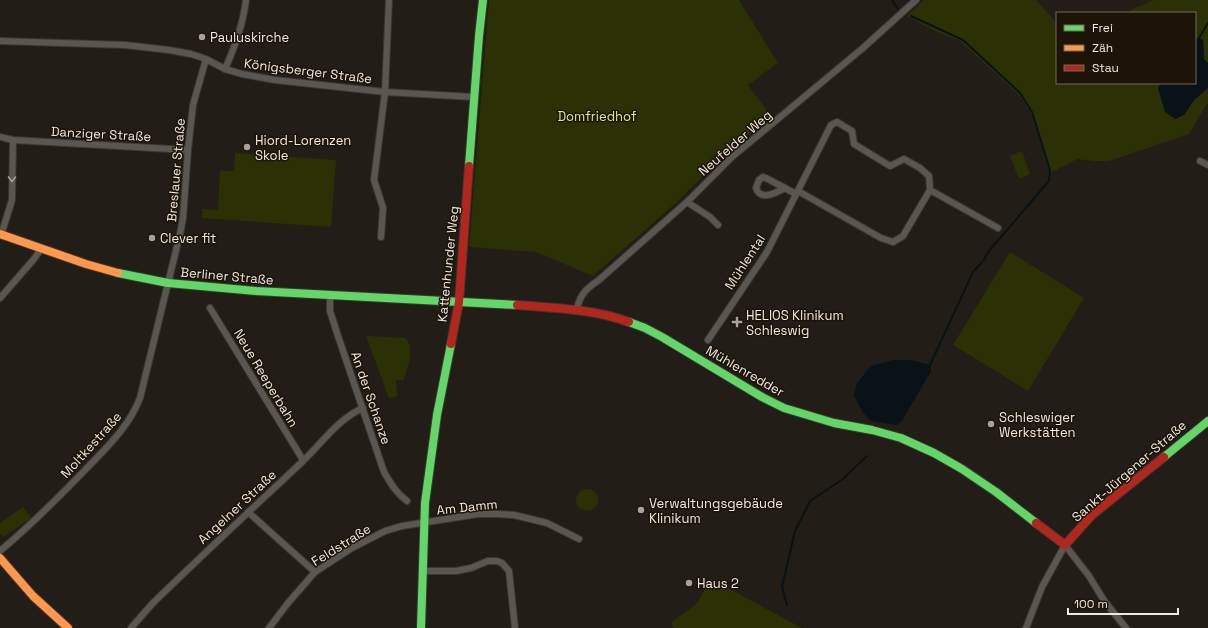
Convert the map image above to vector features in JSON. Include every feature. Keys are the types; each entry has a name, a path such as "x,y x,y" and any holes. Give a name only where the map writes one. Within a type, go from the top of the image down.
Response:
{"street":[{"path":"225,69 233,51 241,26 246,0"},
{"path":"381,237 383,208 374,180 385,92 389,0"},
{"name":"Kattenhunder Weg","path":"421,628 425,503 436,415 459,302 474,97 483,0"},
{"name":"Neufelder Weg","path":"577,309 579,300 586,289 599,280 687,202 732,157 775,123 863,48 916,0"},
{"name":"Königsberger Straße","path":"0,41 125,45 169,50 191,54 206,59 225,69 242,74 275,80 385,92 474,97"},
{"name":"Breslauer Straße","path":"168,283 183,218 193,105 206,59"},
{"name":"Mühlental","path":"708,340 767,252 831,125 837,122 852,131 854,144 890,166 904,159 920,168 929,176 930,190"},
{"name":"Danziger Straße","path":"0,137 13,140 188,150"},
{"path":"1,234 12,200 13,140"},
{"path":"1200,161 1208,165"},
{"path":"785,188 881,238 893,242 903,236 930,190 998,228"},
{"path":"687,202 710,217 718,225"},
{"name":"Berliner Straße","path":"1,234 86,264 168,283 256,291 459,302"},
{"path":"0,298 41,249"},
{"name":"Moltkestraße","path":"0,551 47,510 121,432 130,419 140,398 168,283"},
{"name":"An der Schanze","path":"330,295 330,311 384,472 399,495 407,501"},
{"name":"Mühlenredder","path":"459,302 577,309 610,315 645,328 687,351 762,397 784,408 834,423 872,430 901,438 934,453 962,469 996,492 1065,545"},
{"name":"Neue Reeperbahn","path":"210,308 303,460"},
{"name":"Angelner Straße","path":"131,628 152,604 303,460 337,425 351,413 363,408"},
{"name":"Sankt-Jürgener-Straße","path":"1026,628 1042,587 1065,545 1092,515 1208,421"},
{"path":"248,512 315,572"},
{"name":"Am Damm","path":"424,523 478,514 514,515 547,523 579,539"},
{"name":"Feldstraße","path":"269,628 315,572 352,548 385,531 402,526 424,523"},
{"path":"1065,545 1089,576 1105,602 1126,628"},
{"path":"0,558 33,596 68,628"},
{"path":"423,571 456,571 471,568 488,561 497,561 502,563 509,571 515,628"}],"green space":[{"name":"Domfriedhof","path":"489,0 739,0 778,63 748,85 771,116 725,153 679,200 593,276 536,252 469,247"},
{"path":"924,0 1036,0 1056,22 1056,84 1160,84 1158,89 1184,115 1194,100 1208,88 1208,102 1189,134 1109,161 1077,159 1050,173 1031,113 1019,95 960,41 937,32 907,16"},
{"path":"1154,0 1208,0 1208,63 1204,59 1203,40 1199,38 1196,39 1196,12 1128,12"},
{"path":"1022,151 1030,174 1019,179 1010,156"},
{"path":"235,153 336,160 331,227 202,218 202,209 218,210 220,171 234,171"},
{"path":"1010,252 1084,298 1028,391 953,345"},
{"path":"366,336 405,338 408,342 410,347 409,364 404,380 396,380 397,396 389,398"},
{"path":"587,489 591,490 597,496 597,504 591,510 587,511 583,510 577,504 576,500 577,496 583,490"},
{"path":"23,507 31,518 3,537 0,533 0,523"},
{"path":"711,579 802,628 674,628 671,623 697,603"}],"shaded area":[{"path":"1199,38 1203,40 1204,59 1208,63 1208,88 1194,100 1184,115 1175,119 1165,112 1158,89 1160,84 1196,84 1196,39"},
{"path":"894,360 910,360 930,365 931,371 902,421 897,425 871,421 863,413 854,396 857,383 871,366"}],"waterway":[{"path":"892,0 898,9"},
{"path":"911,16 963,40 1020,93 1032,112 1050,170 1049,181 973,272 930,365"},
{"path":"1199,38 1208,23"},
{"path":"787,605 782,587 795,531 810,501 843,479 867,456"}],"traffic: fast":[{"path":"469,166 483,0"},
{"path":"118,273 168,283 256,291 517,305"},
{"path":"629,322 662,337 762,397 784,408 834,423 872,430 901,438 934,453 962,469 996,492 1036,523"},
{"path":"421,628 425,503 437,415 451,344"},
{"path":"1164,457 1208,421"}],"traffic: slow":[{"path":"0,234 86,264 118,273"},
{"path":"0,558 33,596 68,628"}],"traffic: jam":[{"path":"451,344 459,302 469,166"},
{"path":"517,305 560,308 602,314 629,322"},
{"path":"1036,523 1065,545 1092,515 1164,457"}],"place":[{"name":"Pauluskirche","path":"202,37"},
{"name":"Hiord-Lorenzen Skole","path":"247,147"},
{"name":"Clever fit","path":"152,238"},
{"name":"HELIOS Klinikum Schleswig","path":"737,322"},
{"name":"Schleswiger Werkstätten","path":"991,424"},
{"name":"Verwaltungsgebäude Klinikum","path":"641,510"},
{"name":"Haus 2","path":"689,583"}]}
